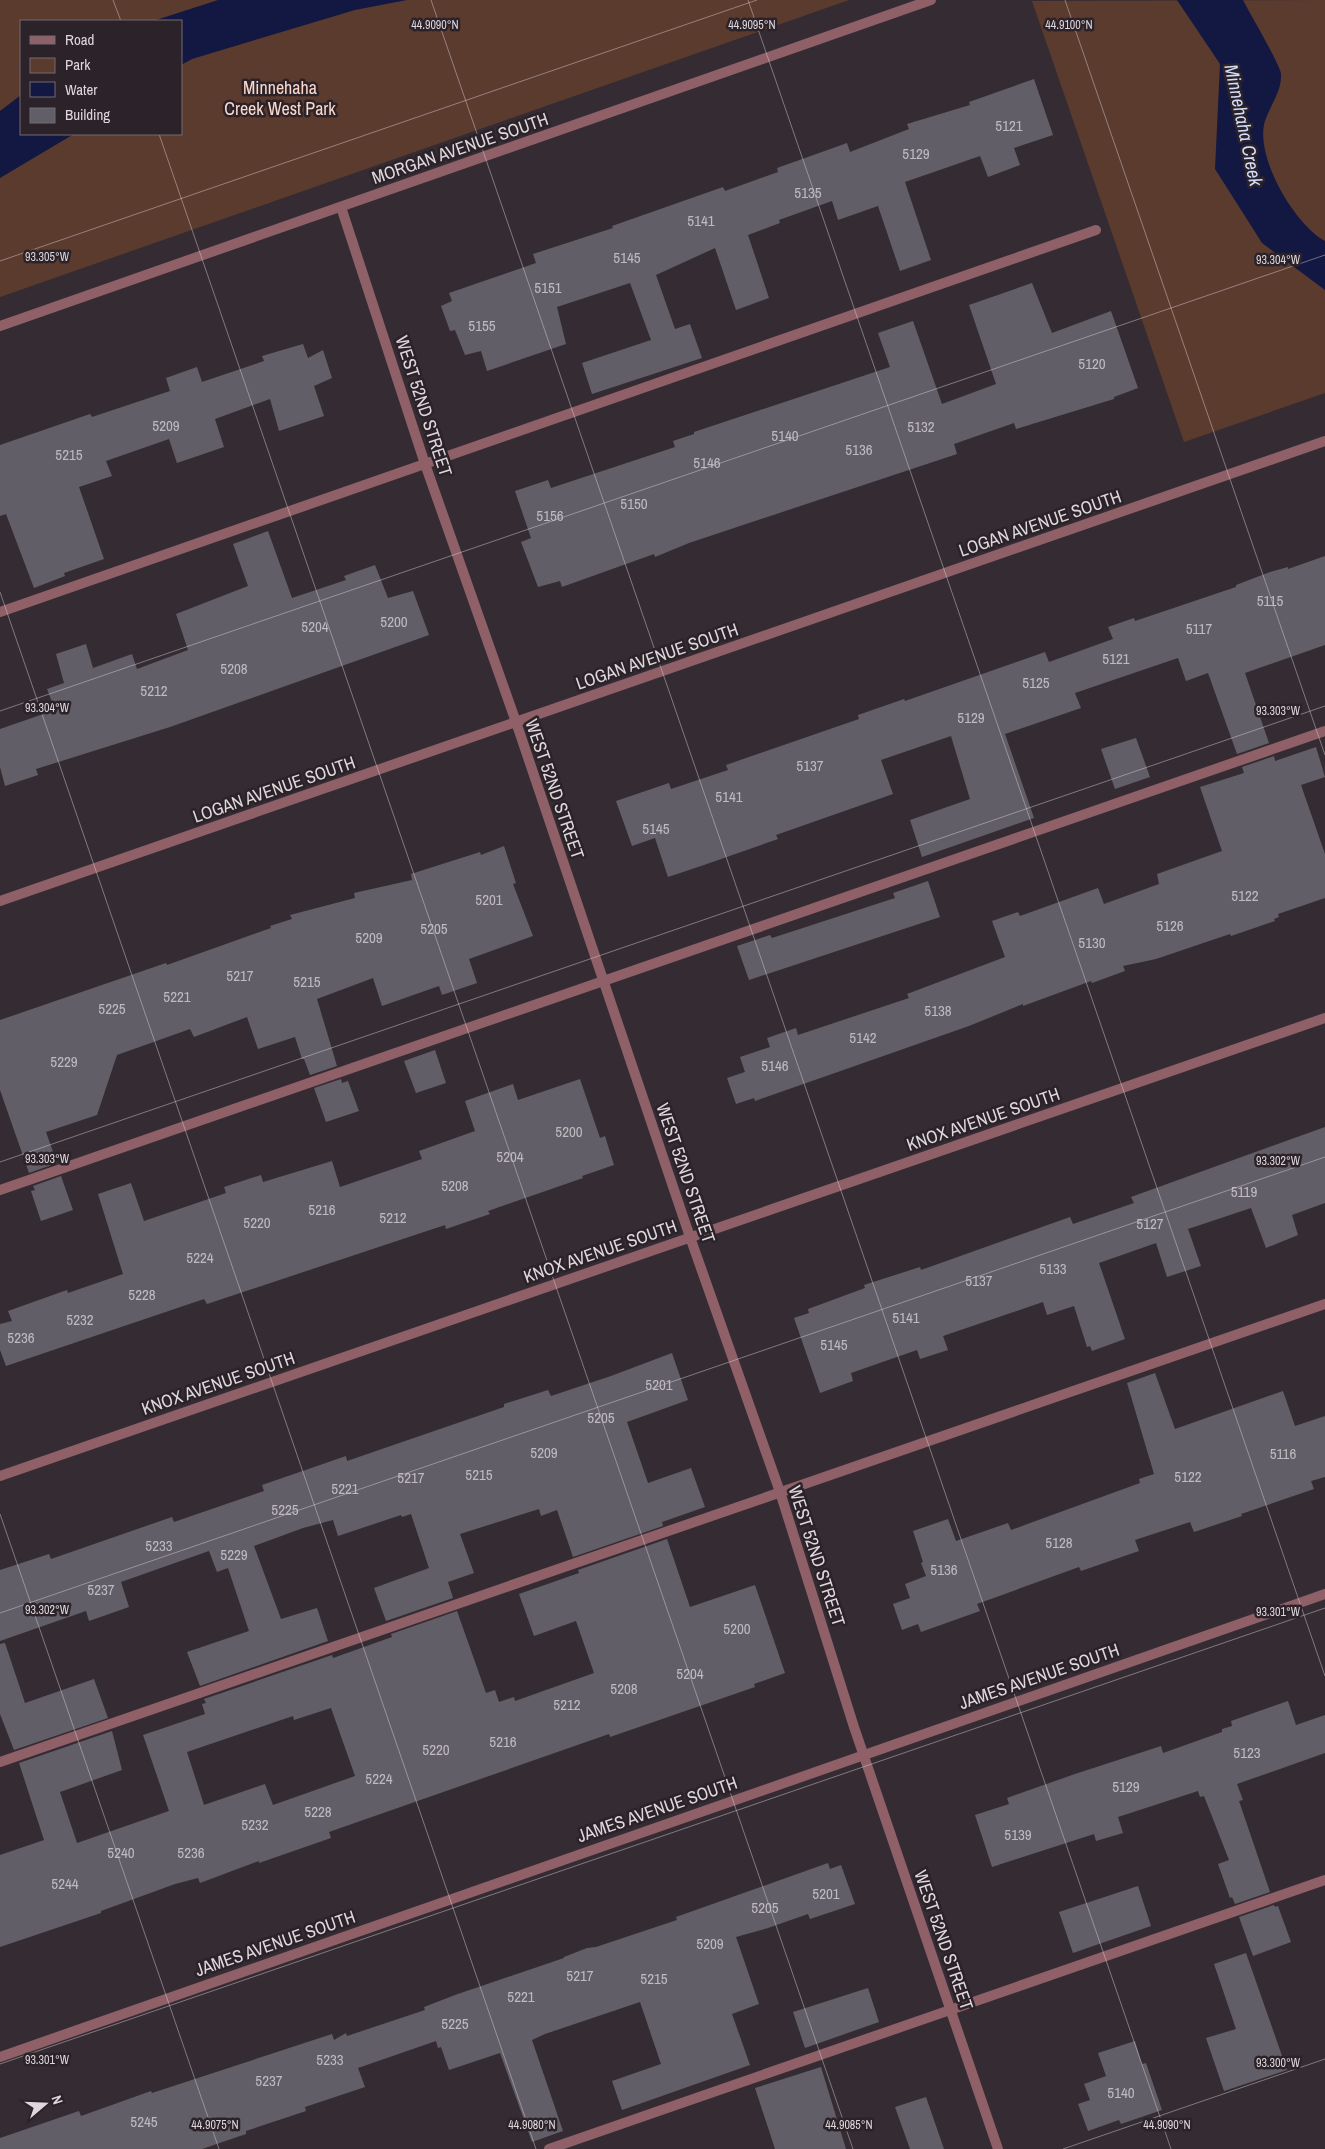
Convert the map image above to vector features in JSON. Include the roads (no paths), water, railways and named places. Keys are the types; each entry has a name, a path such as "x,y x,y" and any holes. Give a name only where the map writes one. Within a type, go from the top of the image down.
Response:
{"street":[{"name":"MORGAN AVENUE SOUTH","path":"0,326 931,0"},
{"name":"WEST 52ND STREET","path":"341,207 425,464 516,722 690,1237 780,1492 864,1754 998,2149"},
{"path":"0,612 1096,230"},
{"name":"LOGAN AVENUE SOUTH","path":"0,902 1325,441"},
{"path":"0,1190 1325,731"},
{"name":"KNOX AVENUE SOUTH","path":"0,1476 1325,1018"},
{"path":"0,1762 1325,1304"},
{"name":"JAMES AVENUE SOUTH","path":"0,2057 1325,1594"},
{"path":"549,2149 1325,1880"}],"water":[{"path":"218,0 407,0 355,10 192,59 182,64 182,20 156,20"},
{"name":"Minnehaha Creek","path":"1177,0 1243,0 1271,50 1280,69 1281,81 1278,93 1265,121 1263,136 1266,152 1271,170 1290,205 1313,233 1325,241 1325,290 1262,243 1215,169 1220,64"},
{"path":"20,96 20,135 72,135 0,178 0,111"}],"park label":[{"name":"Minnehaha Creek West Park","path":"280,97"}]}
